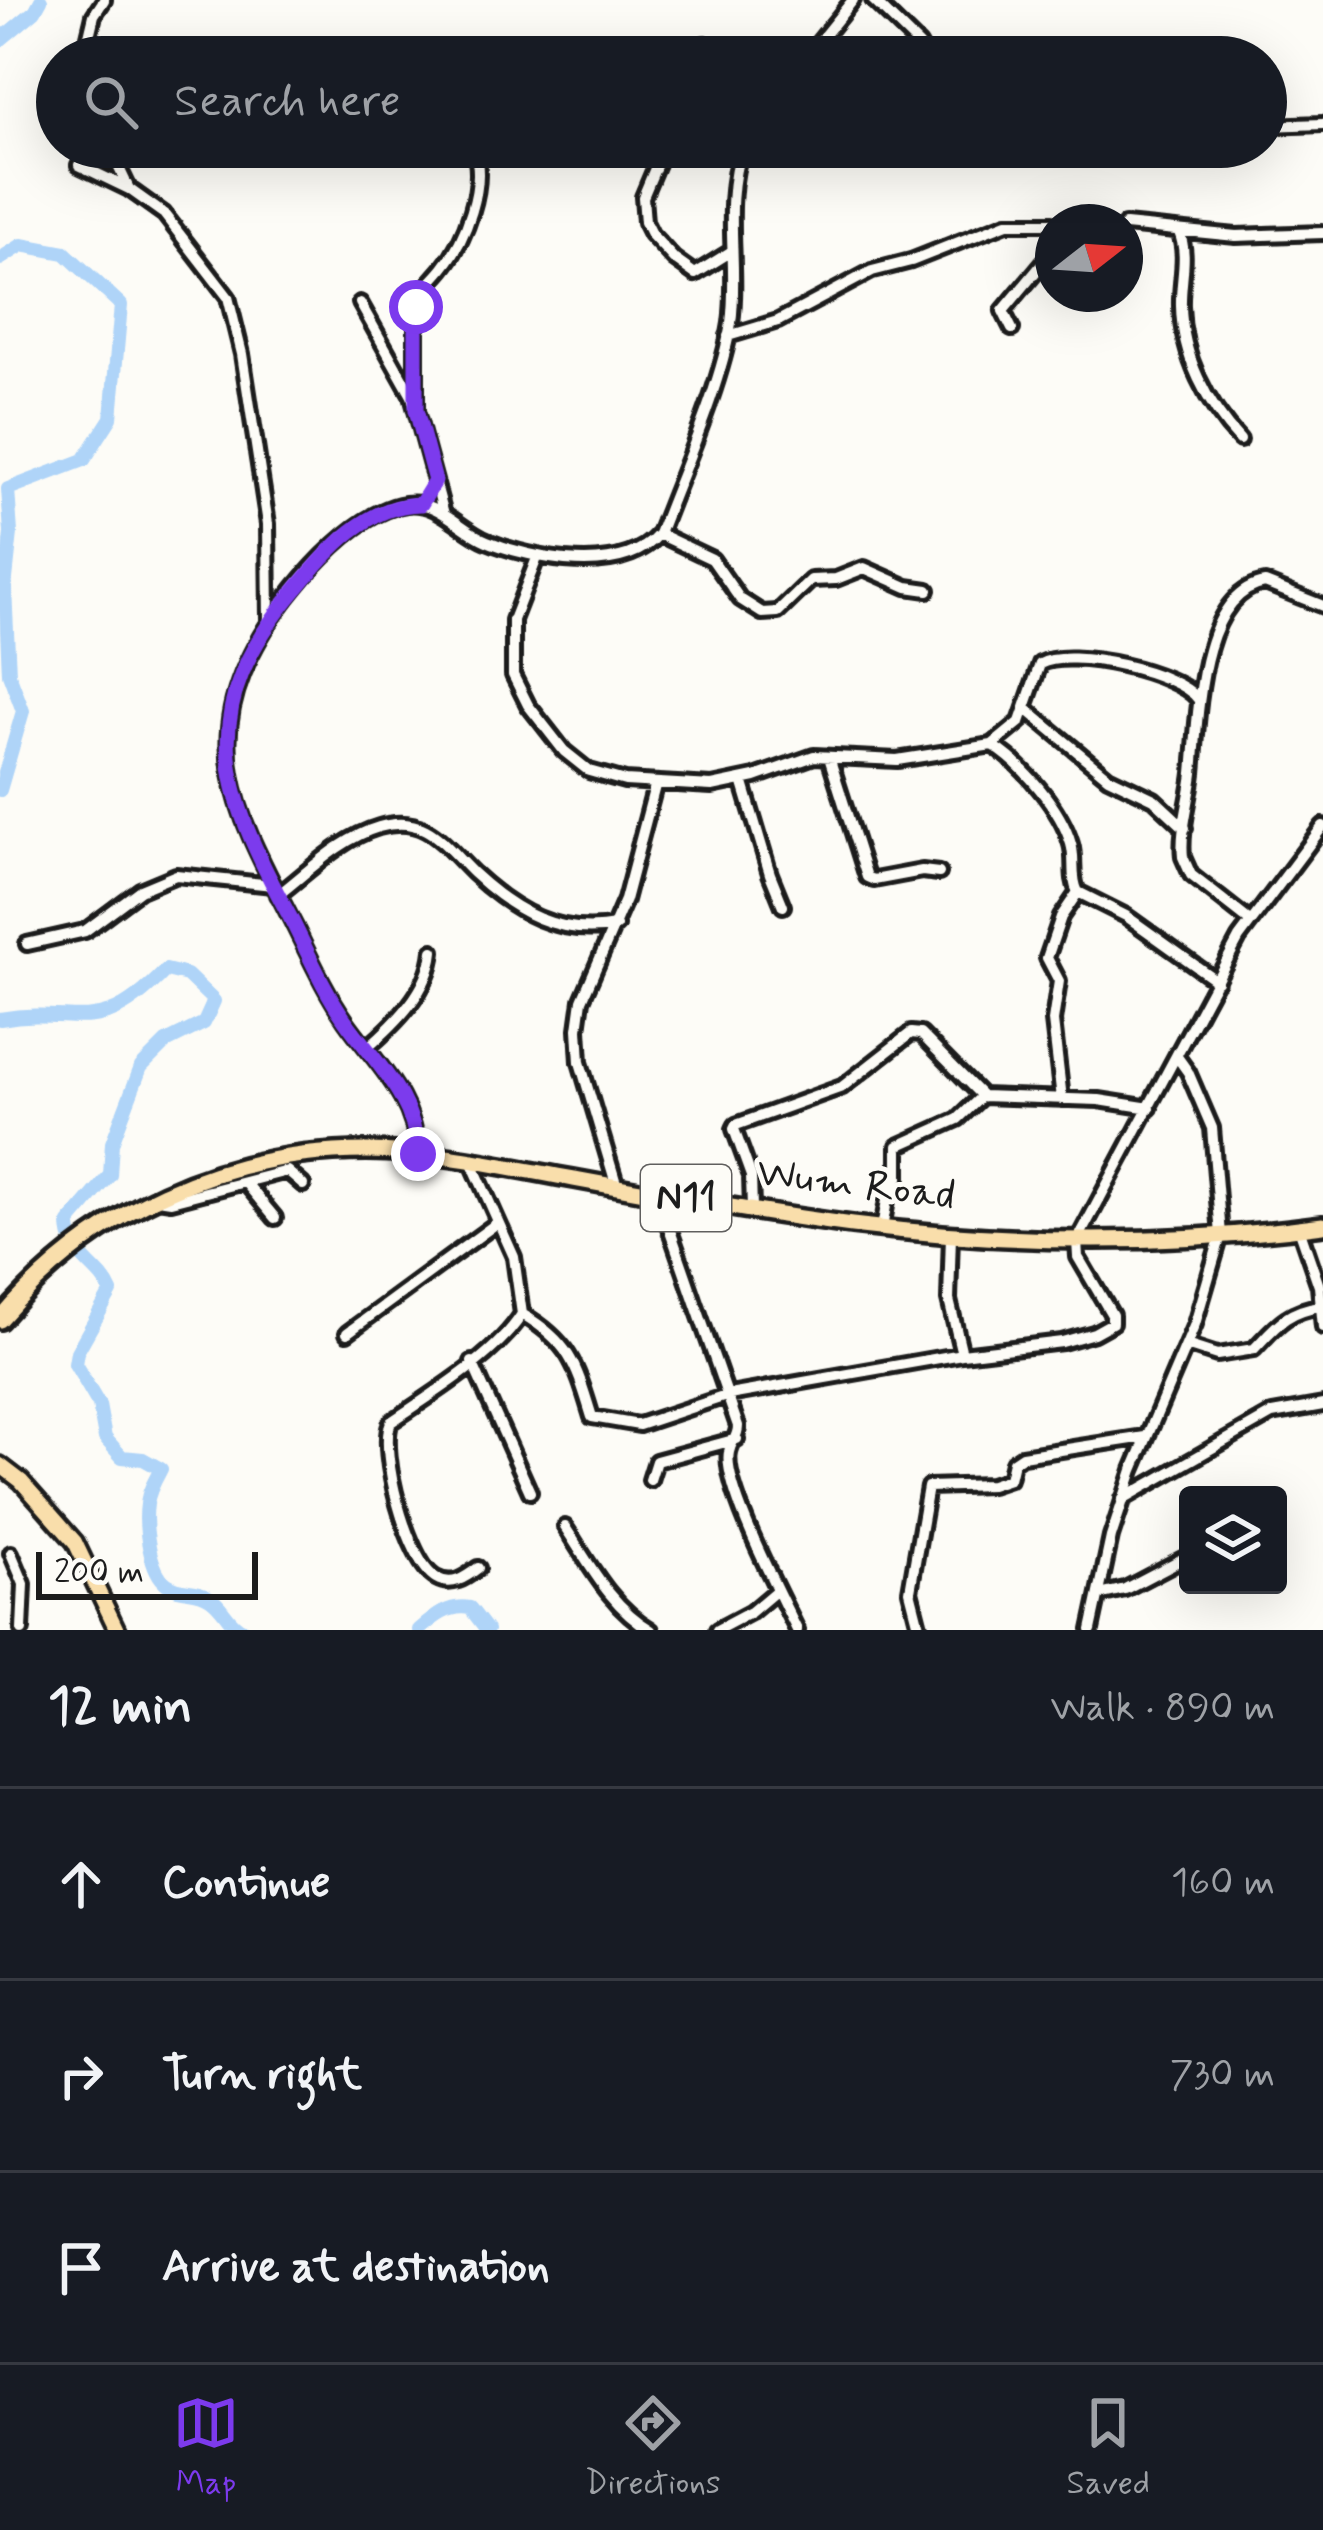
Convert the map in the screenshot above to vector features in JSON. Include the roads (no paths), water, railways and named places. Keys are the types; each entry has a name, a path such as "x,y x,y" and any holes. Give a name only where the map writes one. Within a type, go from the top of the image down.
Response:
{"highway":[{"name":"Wum Road","path":"0,1320 71,1249 106,1223 155,1198 201,1179 285,1159 350,1152 471,1161 752,1208 951,1235 1077,1240 1221,1235 1323,1225"}],"main road":[{"path":"0,1465 21,1481 75,1542 117,1630"}],"street":[{"path":"89,36 104,0"},
{"path":"824,36 853,0"},
{"path":"873,0 906,36"},
{"path":"1287,125 1323,124"},
{"path":"85,168 129,189 164,214 228,298 242,354 268,524 269,621"},
{"path":"119,168 129,189"},
{"path":"416,410 416,307 422,291 455,252 478,168"},
{"path":"655,168 643,197 651,234 695,274 732,250"},
{"path":"418,1154 404,1096 320,980 241,814 227,758 232,697 269,621 325,555 359,525 390,509 421,504 484,540 537,558 608,558 638,552 659,535 728,336 732,190 737,168"},
{"path":"728,336 778,320 872,271 1007,223 1035,223"},
{"path":"1143,227 1288,237 1323,233"},
{"path":"1178,232 1185,249 1181,310 1191,357 1219,418 1240,440"},
{"path":"1185,249 1197,234"},
{"path":"1012,329 1004,311 1035,273"},
{"path":"360,303 388,347 416,410 443,514"},
{"path":"421,504 435,481"},
{"path":"659,535 712,559 740,599 762,614 778,612 812,580 836,579 860,568 907,587 928,590"},
{"path":"537,558 513,620 513,675 520,690 554,740 589,771 656,786 712,786 814,756 897,760 992,745 1027,714 1040,664 1056,657 1144,671 1179,683 1198,699"},
{"path":"1251,922 1186,867 1181,843 1198,699 1214,636 1229,606 1245,591 1265,583 1323,606"},
{"path":"1027,714 1113,780 1154,799 1185,828"},
{"path":"992,745 1022,766 1060,821 1072,846 1078,892 1126,916 1217,980"},
{"path":"830,757 867,877 939,873"},
{"path":"742,780 783,906"},
{"path":"617,1187 578,1045 582,1000 616,926 656,786"},
{"path":"27,944 85,931 140,890 176,875 276,890 376,827 400,824 442,838 474,873 540,920 584,932 616,926"},
{"path":"521,1314 546,1327 564,1345 584,1386 592,1417 639,1425 729,1395 962,1354 1062,1342 1112,1323 1112,1315 1078,1257 1077,1240 1251,922 1323,826"},
{"path":"1062,1099 1053,1021 1059,981 1046,958 1061,917 1078,892"},
{"path":"367,1048 409,1006 431,968 433,951"},
{"path":"752,1208 751,1176 736,1125 842,1088 911,1034 921,1034 982,1096 1150,1108"},
{"path":"1091,1630 1123,1499 1186,1345 1221,1235 1212,1128 1178,1058"},
{"path":"882,1228 898,1178 898,1146 958,1119 982,1096"},
{"path":"471,1161 514,1257 521,1314 508,1333 391,1422 386,1442 405,1532 429,1573 448,1582 462,1580 478,1568"},
{"path":"155,1198 171,1201 286,1171 303,1185"},
{"path":"245,1182 275,1218"},
{"path":"656,1192 739,1426 729,1451 733,1478 797,1630"},
{"path":"347,1333 497,1223"},
{"path":"1299,1228 1319,1286 1323,1327"},
{"path":"951,1235 950,1300 962,1354"},
{"path":"1186,1345 1217,1355 1255,1349 1279,1319 1320,1306"},
{"path":"472,1362 530,1492"},
{"path":"1123,1499 1273,1414 1323,1405"},
{"path":"920,1630 910,1592 928,1487 991,1485 1009,1479 1013,1462 1022,1456 1145,1437"},
{"path":"650,1480 656,1461 737,1439"},
{"path":"565,1527 610,1595 627,1615 651,1630"},
{"path":"11,1553 24,1584 22,1630"},
{"path":"1099,1595 1125,1589 1179,1561"},
{"path":"717,1630 751,1612 777,1590"}],"waterway":[{"path":"0,40 35,11 41,0"},
{"path":"0,259 22,245 65,253 121,305 111,418 84,460 8,489 9,674 23,711 0,790"},
{"path":"0,1019 105,1014 142,992 166,970 187,975 214,1001 204,1023 166,1042 141,1067 112,1143 110,1175 69,1223 74,1245 111,1292 75,1364 99,1405 105,1438 122,1457 143,1459 161,1469 146,1513 149,1547 161,1578 172,1587 210,1598 243,1630"},
{"path":"419,1630 442,1613 462,1607 470,1608 487,1630"}]}
